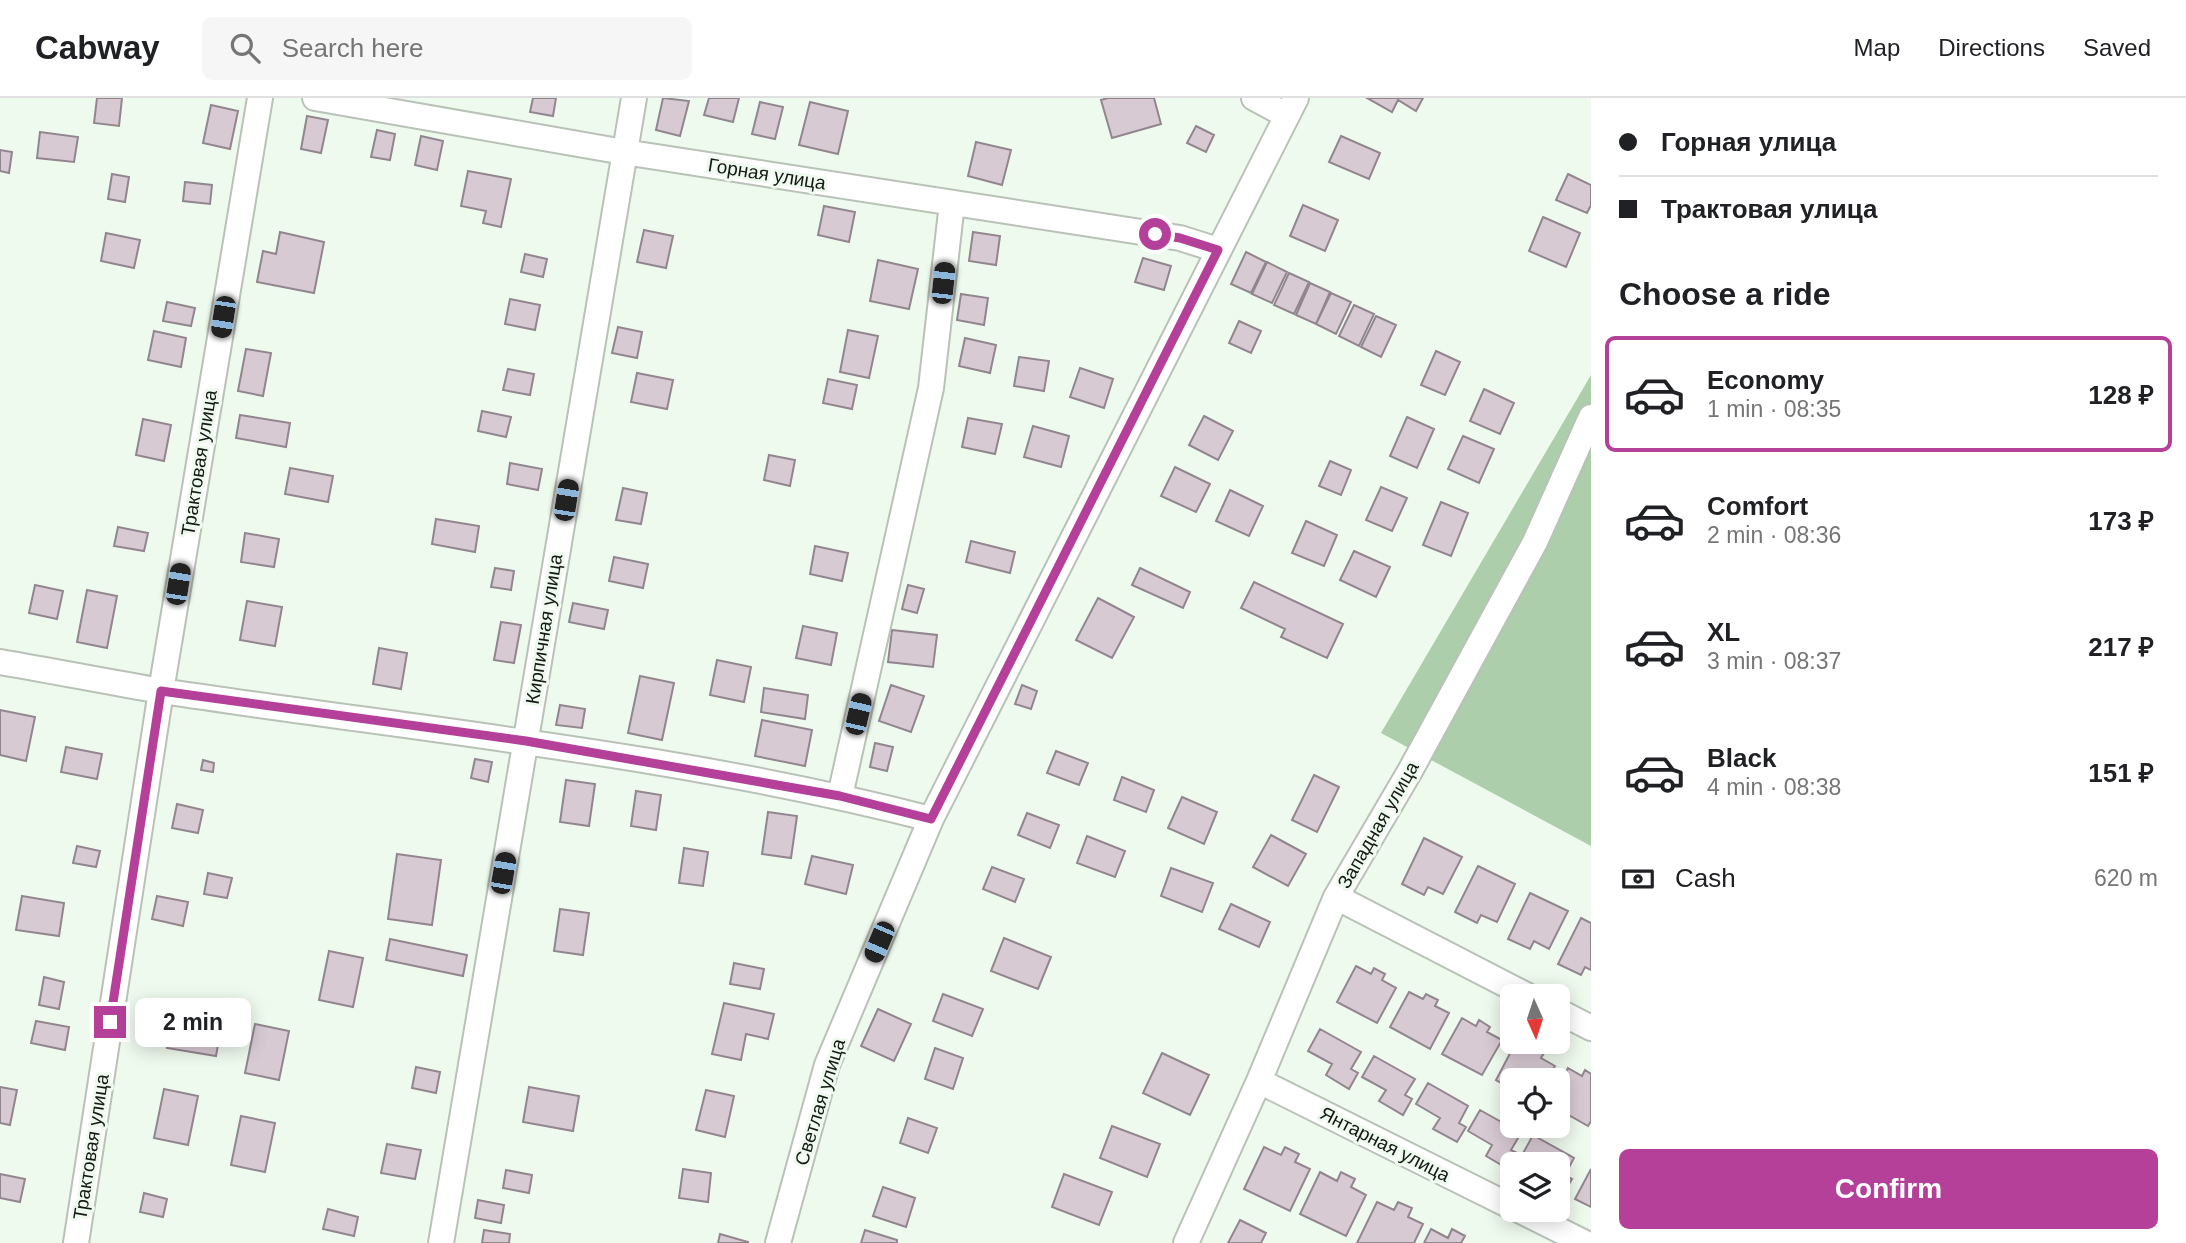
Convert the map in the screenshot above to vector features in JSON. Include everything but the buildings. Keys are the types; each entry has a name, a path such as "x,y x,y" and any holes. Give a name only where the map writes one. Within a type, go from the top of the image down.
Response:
{"street":[{"name":"Трактовая улица","path":"76,1243 161,691 260,98"},
{"name":"Горная улица","path":"315,98 624,152 1180,238 1218,250"},
{"name":"Кирпичная улица","path":"441,1243 634,98"},
{"path":"1254,98 1291,106"},
{"name":"Светлая улица","path":"778,1243 827,1065 931,819 1291,106"},
{"path":"840,796 931,388 952,204"},
{"name":"Западная улица","path":"1186,1243 1259,1081 1336,897 1410,771 1535,542 1591,417"},
{"path":"0,662 161,691 526,741 840,796 931,819"},
{"path":"1336,897 1505,984"},
{"path":"1570,1017 1591,1028"},
{"name":"Янтарная улица","path":"1259,1081 1500,1201"},
{"name":"Янтарная улица","path":"1542,1222 1585,1243"}],"green space":[{"path":"1591,375 1591,846 1381,733"}],"route":[{"path":"110,1022 161,691 526,741 840,796 931,819 1218,250 1180,238 1155,234"}]}
